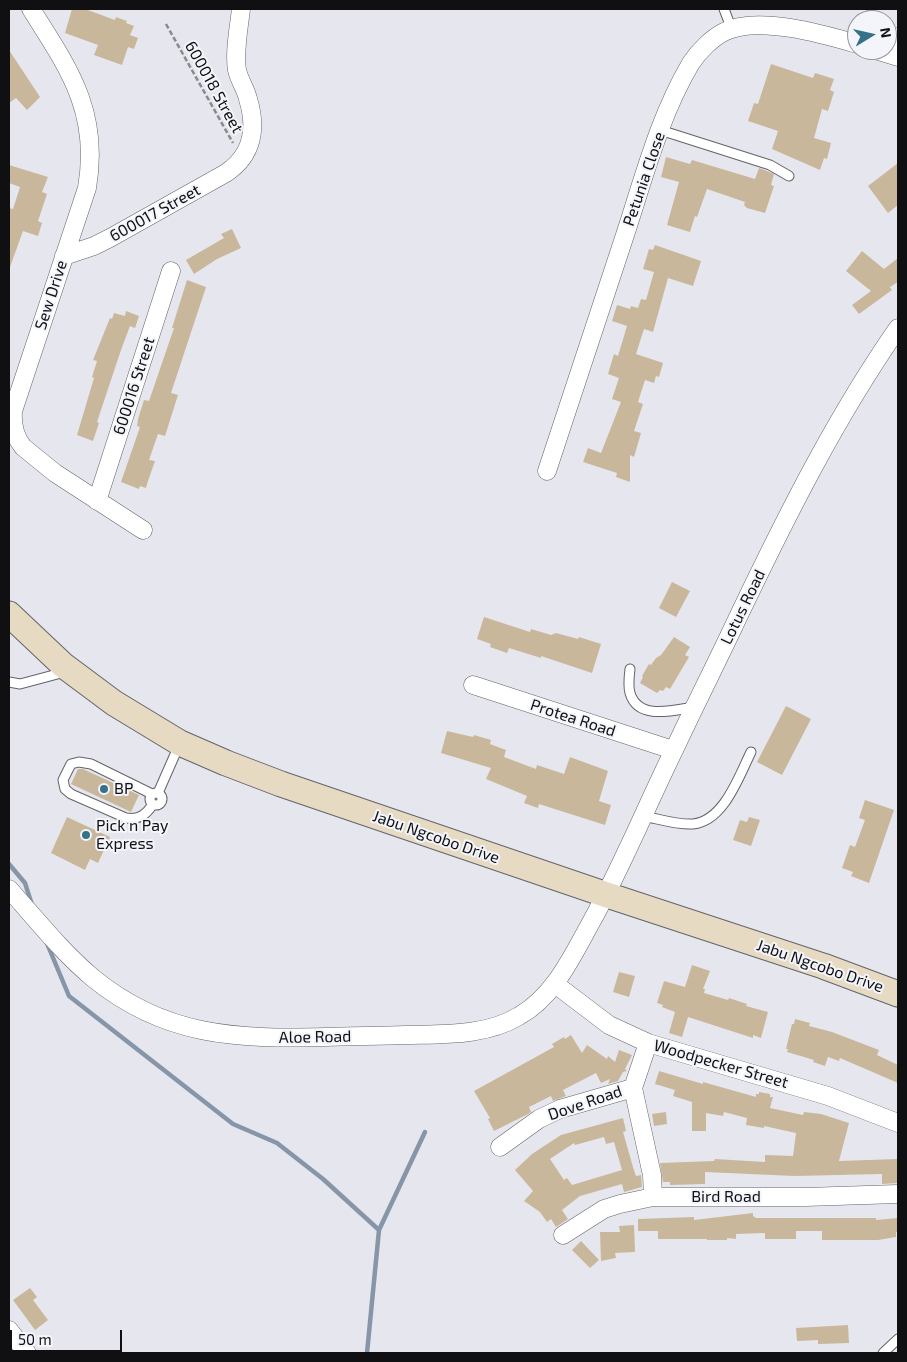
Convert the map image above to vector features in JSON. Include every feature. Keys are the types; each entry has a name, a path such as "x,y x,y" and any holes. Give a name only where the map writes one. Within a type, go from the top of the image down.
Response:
{"main road":[{"name":"Jabu Ngcobo Drive","path":"9,614 70,671 114,703 180,743 226,763 281,784 607,895 823,966 898,994"}],"street":[{"name":"Sew Drive","path":"31,9 74,79 88,127 90,158 87,188 13,412 16,435 23,447 55,473 143,530"},
{"path":"241,9 237,70 248,99 252,124 251,143 242,160"},
{"name":"Petunia Close","path":"547,471 652,151 675,93 693,60 708,44 724,32 744,26 764,25 793,28 847,42"},
{"name":"600017 Street","path":"64,256 94,246 110,238 220,177 242,160"},
{"name":"600016 Street","path":"97,501 171,271"},
{"name":"Lotus Road","path":"607,895 673,750 797,497 865,376 898,328"},
{"name":"Protea Road","path":"473,685 673,750"},
{"name":"Aloe Road","path":"9,889 66,951 104,986 151,1014 201,1031 228,1036 279,1038 473,1032 505,1023 520,1016 545,996 555,984 568,966 607,895"},
{"name":"Woodpecker Street","path":"555,984 609,1025 648,1043 813,1091 898,1123"},
{"name":"Dove Road","path":"500,1147 538,1120 560,1109 632,1088 648,1043"},
{"path":"632,1088 652,1175 654,1197"},
{"name":"Bird Road","path":"563,1235 604,1210 620,1204 654,1197 805,1197 898,1194"},
{"path":"9,1330 27,1353"}],"lane":[{"path":"724,9 732,30"},
{"path":"660,130 770,165 789,176"},
{"path":"630,669 630,694 634,702 644,709 657,712 695,707"},
{"path":"9,682 20,684 70,671"},
{"path":"154,797 84,762 71,764 63,780 64,789 71,794 126,818 136,819 146,814 180,743"},
{"path":"643,816 686,823 706,820 724,804 751,752"},
{"path":"883,1353 898,1339"}],"path":[{"name":"600018 Street","path":"166,24 242,160"}],"building":[{"path":"72,9 85,9 115,20 116,17 134,26 130,35 138,38 134,49 128,47 122,65 94,55 98,45 65,33"},
{"path":"9,50 40,97 27,110 16,98 9,103"},
{"path":"771,64 813,78 815,73 834,79 830,90 834,92 828,111 822,109 814,138 831,143 827,159 824,158 820,170 772,149 778,131 748,121 754,103 758,104"},
{"path":"666,157 690,164 692,160 755,179 759,168 774,174 771,185 774,186 765,213 747,208 744,205 745,202 707,189 690,232 667,225 679,182 661,177"},
{"path":"898,163 898,205 888,213 868,186"},
{"path":"9,165 48,177 42,192 47,194 38,221 42,223 38,236 23,231 10,267 9,208 13,209 20,187 9,183"},
{"path":"232,229 241,248 217,259 194,274 186,260 224,238 221,234"},
{"path":"655,245 701,261 693,286 668,278 653,332 644,329 636,354 663,363 659,377 656,376 654,383 645,380 638,402 643,404 634,431 641,433 634,457 630,455 630,482 616,477 617,473 583,462 588,448 601,453 621,402 612,399 619,378 608,374 614,354 618,356 627,326 612,321 617,305 630,309 631,306 638,308 641,299 646,300 654,272 643,269 649,249 653,250"},
{"path":"862,251 884,269 898,258 898,282 890,287 892,290 859,314 852,305 871,291 846,271"},
{"path":"187,280 206,287 171,393 178,395 165,436 158,434 149,460 155,461 146,488 140,486 139,489 121,482 140,427 137,426 138,419 144,400 149,401 174,328 172,328"},
{"path":"126,311 139,316 135,328 130,326 121,350 97,422 99,423 93,441 77,435 94,378 92,377 97,361 93,360 110,318 112,319 114,313 125,316"},
{"path":"672,582 690,591 676,617 659,608"},
{"path":"484,617 530,632 531,629 551,635 556,633 578,639 579,637 601,644 592,673 541,656 541,658 509,648 507,653 490,647 491,644 477,639"},
{"path":"674,637 690,647 685,655 689,657 670,689 666,687 663,691 660,690 657,693 640,683 642,676 649,664 651,665 661,655"},
{"path":"786,706 811,719 782,775 757,762"},
{"path":"447,731 491,740 490,744 506,750 504,757 536,769 537,765 564,774 570,757 608,771 599,801 611,805 605,825 539,804 538,808 524,803 527,796 486,779 491,768 441,753"},
{"path":"78,769 83,769 139,795 131,812 71,784"},
{"path":"865,800 894,810 869,883 851,876 853,872 842,868 850,845 855,847 865,820 859,818"},
{"path":"67,817 110,837 98,863 90,859 85,870 51,853"},
{"path":"749,817 760,820 751,846 733,840 740,820 747,822"},
{"path":"692,965 710,971 703,989 705,989 704,993 728,1000 729,998 747,1004 746,1006 768,1012 761,1038 753,1035 753,1038 688,1017 682,1037 669,1033 675,1012 657,1003 664,981 685,987"},
{"path":"619,972 635,976 629,997 613,992"},
{"path":"795,1019 810,1023 809,1026 832,1032 879,1050 877,1055 898,1065 898,1083 840,1058 839,1061 828,1057 825,1066 813,1062 814,1060 787,1052 788,1049 786,1049 792,1024 794,1024"},
{"path":"571,1035 582,1053 587,1045 607,1059 608,1056 615,1062 619,1050 632,1055 625,1069 627,1071 623,1072 618,1081 608,1084 610,1079 601,1083 596,1073 563,1090 566,1096 553,1101 551,1096 529,1107 531,1112 528,1114 494,1131 488,1119 490,1118 474,1091 554,1047 552,1044"},
{"path":"659,1071 756,1097 756,1094 759,1094 759,1092 770,1094 770,1097 773,1097 770,1108 803,1115 804,1112 821,1114 849,1123 839,1161 898,1159 898,1183 882,1184 882,1174 794,1176 705,1172 705,1184 670,1185 670,1182 663,1182 660,1163 714,1161 715,1159 765,1162 765,1155 793,1156 796,1133 764,1126 764,1128 746,1125 747,1118 724,1112 723,1116 706,1113 706,1131 692,1131 692,1102 673,1096 675,1090 655,1084"},
{"path":"666,1112 667,1124 654,1126 652,1114"},
{"path":"623,1118 626,1131 623,1132 636,1176 641,1175 642,1187 624,1192 622,1184 580,1196 562,1210 568,1219 556,1227 551,1219 547,1222 540,1212 524,1201 533,1191 515,1170 532,1154 561,1135","holes":["604,1137 606,1144 614,1142 622,1170 572,1185 567,1178 564,1180 550,1159 574,1143 575,1145"]},
{"path":"753,1213 753,1216 756,1218 876,1218 876,1220 898,1218 898,1232 896,1232 896,1237 878,1240 822,1240 822,1231 796,1231 796,1239 765,1239 765,1233 736,1234 736,1239 707,1240 658,1239 658,1231 638,1231 638,1219 694,1217 694,1220"},
{"path":"634,1225 635,1252 615,1253 616,1258 601,1261 600,1232 620,1232 619,1226"},
{"path":"581,1241 599,1260 590,1268 572,1250"},
{"path":"30,1288 37,1297 33,1300 48,1320 35,1330 13,1300"},
{"path":"848,1325 849,1343 818,1344 818,1340 797,1341 796,1328"}],"waterway":[{"path":"9,864 25,883 32,905"},
{"path":"46,941 69,996 233,1124 277,1143 323,1179 379,1230"},
{"path":"367,1353 379,1230 425,1132"}],"place":[{"name":"BP","path":"104,789"},
{"name":"Pick n Pay Express","path":"86,835"}]}
